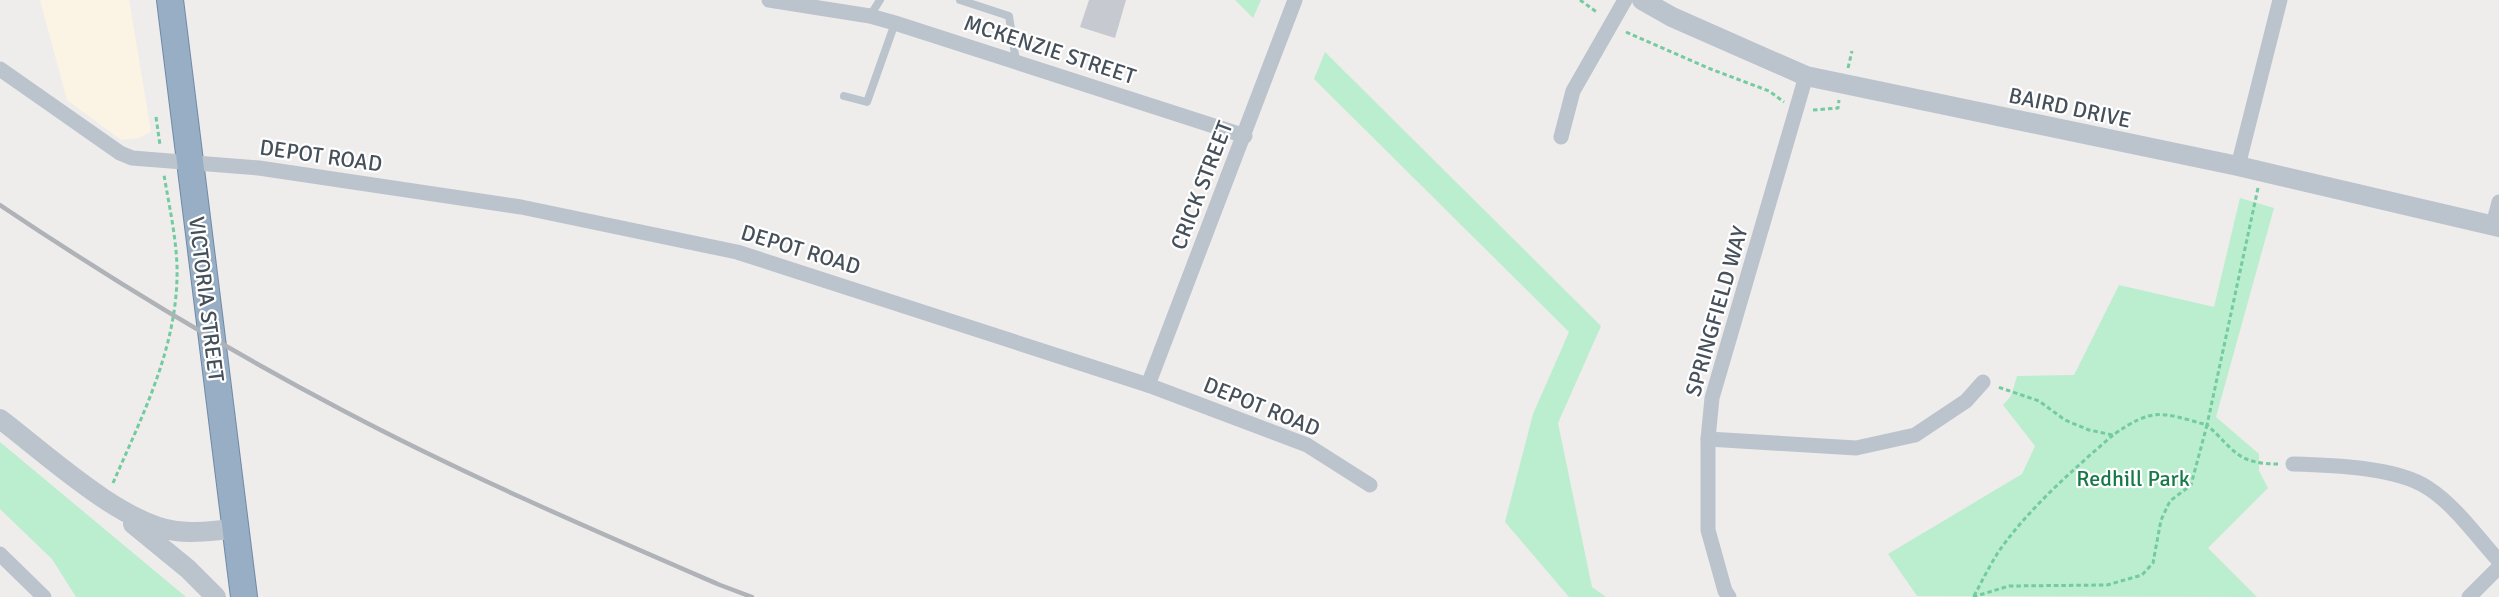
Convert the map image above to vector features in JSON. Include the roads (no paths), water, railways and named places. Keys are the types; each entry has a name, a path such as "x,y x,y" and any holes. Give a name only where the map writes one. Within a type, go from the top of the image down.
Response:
{"highway":[{"name":"VICTORIA STREET","path":"170,0 244,597"}],"street":[{"name":"MCKENZIE STREET","path":"769,0 870,16 895,23 1245,136"},
{"name":"CRICK STREET","path":"1148,385 1245,136 1295,0"},
{"path":"1561,137 1573,92 1625,0"},
{"name":"BAIRD DRIVE","path":"1642,0 1672,17 1806,76 2238,166 2496,226"},
{"path":"2238,166 2280,0"},
{"name":"DEPOT ROAD","path":"0,69 120,153 132,158 259,168 521,207 737,252 1148,385 1306,445 1370,485"},
{"name":"SPRINGFIELD WAY","path":"1729,597 1725,591 1708,530 1708,439 1712,398 1806,76"},
{"path":"2496,226 2499,202"},
{"path":"1708,439 1856,448 1916,435 1966,401 1983,382"},
{"path":"0,419 188,569 216,597"},
{"path":"2293,464 2322,464 2397,474 2428,487 2455,511 2499,561"},
{"path":"69,473 137,519 156,527 177,532 235,529"},
{"path":"0,554 44,597"},
{"path":"2469,597 2499,567"}],"lane":[{"path":"870,16 880,0"},
{"path":"960,0 1009,16 1016,61"},
{"path":"844,96 867,102 895,23"}],"railway":[{"path":"0,205 83,260 168,312 254,362 388,434 625,544 752,597"}],"park label":[{"name":"Redhill Park","path":"2133,478"}]}
